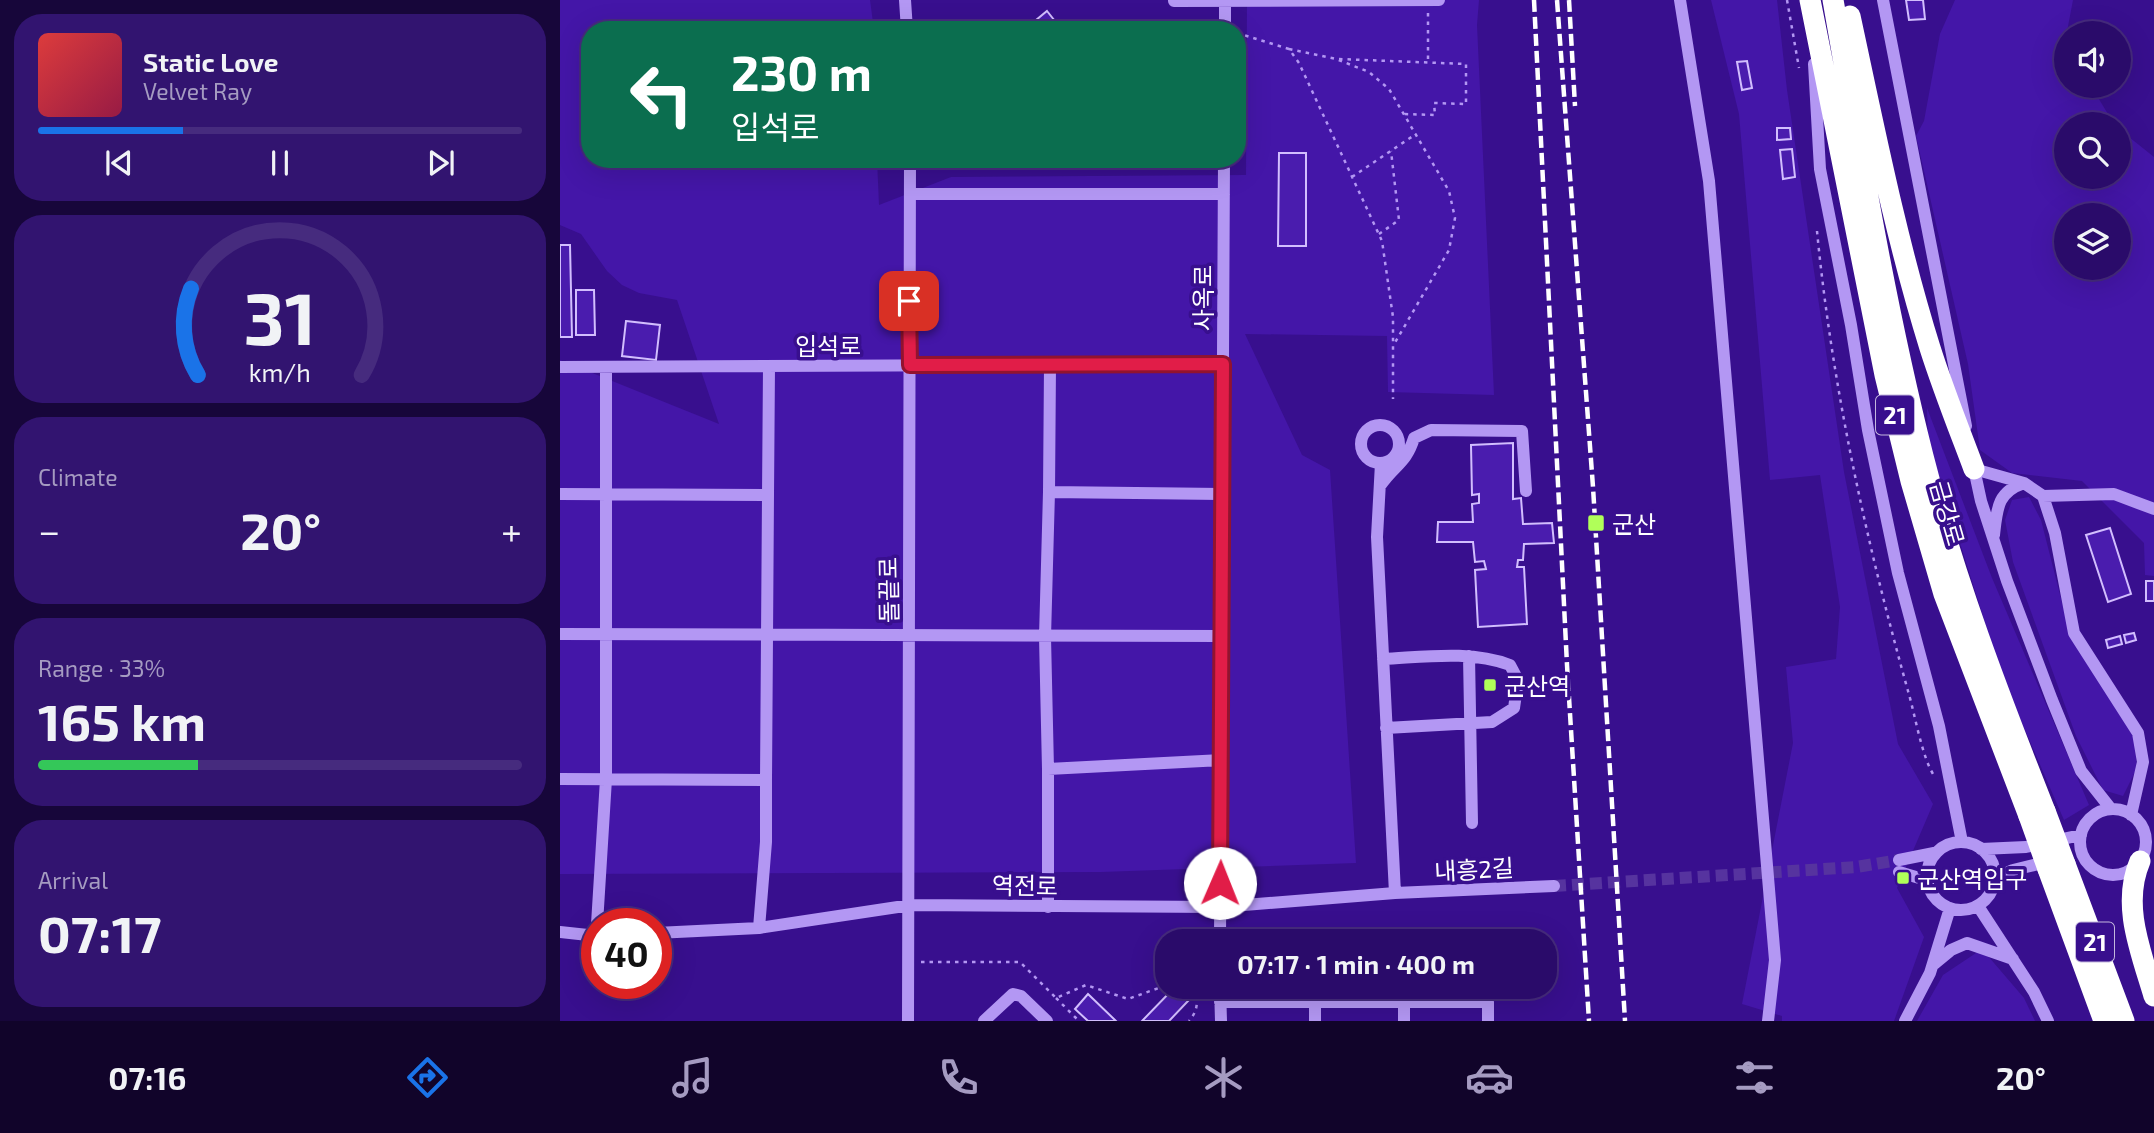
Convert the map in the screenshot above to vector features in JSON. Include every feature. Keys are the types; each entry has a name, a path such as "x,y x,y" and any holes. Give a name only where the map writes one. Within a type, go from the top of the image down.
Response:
{"highway":[{"name":"금강로","path":"1833,0 1891,312 1924,460 2037,814"},
{"path":"1846,0 1887,192 1912,284 1931,349 1974,468"},
{"name":"금강로","path":"1811,4 1885,375 1911,481 1948,606 2037,814 2065,863 2124,1021"},
{"path":"2140,861 2133,877 2131,899 2136,932 2154,996"},
{"name":"금강로","path":"2065,863 2104,1021"}],"street":[{"path":"905,0 906,21"},
{"path":"1680,0 1711,208 1774,960 1768,1021"},
{"path":"1883,0 1974,468 1994,540 2081,771 2111,809 2131,815 2149,831 2140,861 2132,869 2110,875 2090,866 2065,863 2013,870 1995,878"},
{"path":"1174,1 1434,1"},
{"path":"1225,1 1225,21"},
{"path":"1811,4 1820,169 1851,325 1868,430 1898,573 1939,726 1962,842"},
{"name":"돌끝로","path":"908,1021 911,905 907,471 910,365 909,168"},
{"name":"사옥로","path":"1220,929 1224,168"},
{"path":"910,194 1224,194"},
{"name":"입석로","path":"560,367 1223,364"},
{"path":"1048,907 1045,637 1050,365"},
{"path":"759,928 766,842 769,366"},
{"path":"598,908 606,779 606,367"},
{"path":"1380,486 1390,471 1404,463 1414,438 1431,430 1521,431 1525,491"},
{"path":"1381,463 1377,537 1395,893"},
{"path":"1974,468 2024,483 2043,496 2114,494 2154,509"},
{"path":"1994,540 2001,497 2009,488 2024,483"},
{"path":"1049,492 1222,494"},
{"path":"560,494 768,495"},
{"path":"2043,496 2055,533 2074,634 2138,733 2148,759 2131,815"},
{"path":"560,634 1222,636"},
{"path":"1383,659 1469,656 1493,658 1510,665 1518,680 1514,708 1492,722 1386,727"},
{"path":"1469,656 1472,823"},
{"path":"1048,769 1222,760"},
{"path":"560,779 766,780"},
{"path":"2065,863 2091,817 2111,809"},
{"path":"1926,880 1899,866 1934,853 1948,844 1962,842 1981,849 2026,847 2081,835"},
{"path":"1934,853 1927,869 1926,880 1936,900 1950,908 1967,910 1987,900 1995,878 1994,867 1981,849"},
{"name":"내흥2길","path":"1395,893 1554,886"},
{"name":"역전로","path":"672,932 759,928 911,905 1220,907 1395,893"},
{"path":"1978,906 1999,943 2013,959 2048,1021"},
{"path":"1905,1021 1934,964 1950,908"},
{"path":"560,932 581,934"},
{"path":"1934,964 1951,950 1967,943 2013,959"},
{"path":"984,1021 1013,994 1021,996 1042,1019"},
{"path":"1221,1021 1220,1002 1488,1002 1488,1021"},
{"path":"1315,1002 1315,1021"},
{"path":"1404,1002 1404,1021"}],"path":[{"path":"1428,62 1434,1"},
{"path":"1246,36 1336,59 1369,72 1389,89 1449,191 1454,206 1454,235 1449,250 1393,346"},
{"path":"1289,49 1299,63 1350,177 1379,234 1386,261 1393,346 1393,399"},
{"path":"1336,59 1466,64 1466,104 1434,103 1434,115 1404,114"},
{"path":"1350,177 1416,135"},
{"path":"1379,234 1399,220 1391,151"},
{"path":"910,962 1020,962 1079,1021"},
{"path":"1056,998 1086,985 1128,999 1155,989"},
{"path":"1189,1021 1197,1008 1197,999"}],"shaded area":[{"path":"560,0 870,0 873,21 581,21 581,168 877,168 879,205 951,177 1246,175 1247,0 1479,0 1477,25 1494,395 1388,392 1387,336 1245,334 1302,455 1330,470 1356,863 1101,872 560,874 560,360 719,424 677,300 639,293 622,285 607,271 581,234 560,225"},
{"path":"1711,0 1777,0 1787,90 1844,472 1898,744 1933,804 1897,888 1924,937 1894,1021 1782,1021 1782,1016 1742,1004 1793,743 1786,667 1836,659 1840,607 1820,475 1770,480 1739,114"},
{"path":"1955,0 2073,0 2069,21 2054,21 2054,98 2098,98 2107,112 2054,112 2054,189 2131,189 2131,139 2154,157 2154,576 2145,575 2144,543 2082,481 2012,473 1980,450 1968,364 1916,136 1924,121 1940,34"},
{"path":"1927,408 1992,578 2089,805 2064,820 2002,677 1928,441"},
{"path":"2029,497 2041,520 2069,630 2134,734 2137,768 2123,796 2103,790 2076,736 2013,562 2005,520 2012,500"},
{"path":"1982,949 2024,998 2035,1021 1917,1021 1943,975"}],"building":[{"path":"1906,0 1923,0 1925,19 1909,20"},
{"path":"1047,11 1055,21 1035,21"},
{"path":"1747,61 1752,88 1742,90 1737,62"},
{"path":"1777,128 1790,128 1791,139 1777,140"},
{"path":"1792,149 1795,177 1783,179 1780,150"},
{"path":"1279,153 1306,153 1306,246 1278,246"},
{"path":"560,245 570,245 572,337 560,337"},
{"path":"576,290 594,290 595,335 576,335"},
{"path":"626,321 660,325 656,360 622,356"},
{"path":"1513,443 1513,499 1521,498 1523,524 1552,523 1554,543 1524,544 1523,560 1518,560 1517,567 1524,567 1527,624 1478,627 1475,570 1486,569 1484,561 1475,562 1473,542 1437,542 1438,522 1473,522 1472,504 1479,503 1479,494 1472,495 1471,445"},
{"path":"2110,528 2131,594 2108,602 2086,535"},
{"path":"2146,581 2154,581 2154,601 2146,601"},
{"path":"2134,633 2136,640 2126,643 2124,635"},
{"path":"2120,636 2122,644 2108,648 2106,640"},
{"path":"1088,994 1116,1021 1088,1021 1075,1009"},
{"path":"1163,999 1188,1001 1169,1021 1142,1021"}],"tunnel":[{"path":"1554,886 1856,867 1899,860"}],"railway":[{"path":"1534,0 1567,665 1589,1021"},
{"path":"1557,0 1593,487 1625,1021"},
{"path":"1569,0 1575,106"}],"place":[{"name":"군산","path":"1596,523"},
{"name":"군산역","path":"1490,685"},
{"name":"군산역입구","path":"1903,878"}],"route":[{"path":"909,301 910,365 1223,364 1220,883"}]}
